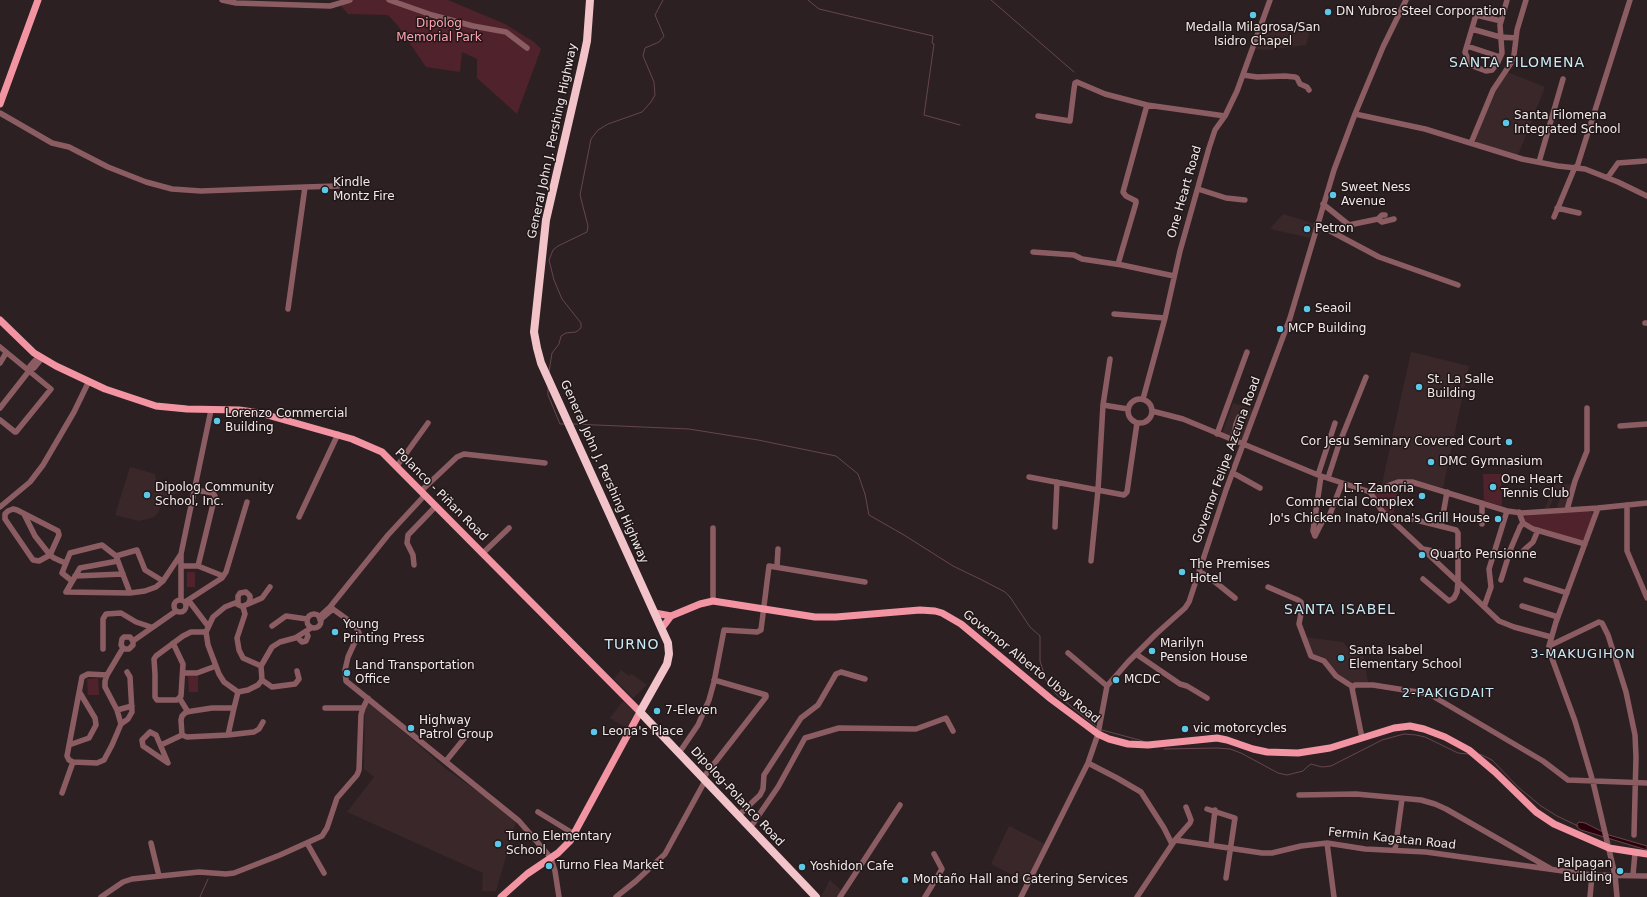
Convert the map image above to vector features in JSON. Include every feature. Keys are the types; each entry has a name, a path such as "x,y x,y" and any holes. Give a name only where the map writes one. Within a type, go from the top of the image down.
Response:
{"highway":[{"name":"General John J. Pershing Highway","path":"590,0 587,41 546,220 534,332 541,363 668,643 669,658 665,669 640,712"},
{"name":"Dipolog-Polanco Road","path":"640,712 816,897"}],"main road":[{"path":"0,104 38,0"},
{"name":"Polanco - Piñan Road","path":"0,320 27,348 40,357 105,389 156,406 251,412 338,434 374,447 389,457 640,712"},
{"name":"Governor Alberto Ubay Road","path":"671,616 700,604 712,601 823,618 920,610 942,613 961,624 979,638 1052,699 1121,743 1161,745 1217,738 1268,752 1298,753 1330,748 1394,728 1410,726 1424,729 1445,737 1469,750 1522,800 1545,818 1609,848 1647,854"},
{"path":"655,613 671,616 662,628"},
{"name":"General John J. Pershing Highway","path":"501,897 527,874 565,847 574,834 640,712"}],"street":[{"path":"222,0 236,3 330,6 350,0"},
{"path":"389,0 432,15 473,26 506,32 527,48"},
{"name":"One Heart Road","path":"1143,399 1165,318 1174,276 1215,130 1225,116 1243,75 1270,0"},
{"name":"Governor Felipe Azcuna Road","path":"1021,897 1088,763 1098,729 1107,686 1136,654 1185,608 1189,602 1232,473 1244,445 1290,318 1323,204 1354,114 1383,47 1406,0"},
{"path":"1501,21 1476,15 1465,52 1470,65 1486,71 1492,70 1500,57 1502,53 1500,37 1501,21 1507,0"},
{"path":"1471,143 1494,90 1511,63 1526,0"},
{"path":"1554,217 1576,167 1630,0"},
{"path":"1472,29 1500,37 1516,38"},
{"path":"1467,46 1500,57"},
{"path":"1243,75 1257,77 1295,77 1300,84 1309,88 1309,90"},
{"path":"1539,162 1563,79"},
{"path":"1038,116 1070,121 1075,83 1078,82 1105,94 1147,105 1225,116"},
{"path":"1118,264 1136,203 1136,200 1126,196 1123,192 1147,105"},
{"path":"0,113 52,143 69,147 108,167 146,182 172,189 201,191 338,186"},
{"path":"1354,114 1398,122 1522,159 1576,167 1608,177 1647,196"},
{"path":"1608,177 1618,163 1645,161"},
{"path":"288,309 305,188"},
{"path":"1198,189 1226,198 1245,200"},
{"path":"1323,204 1349,225 1378,219 1382,215 1385,215"},
{"path":"1557,208 1578,213"},
{"path":"1378,219 1382,222 1394,220"},
{"path":"1317,224 1379,257 1458,285"},
{"path":"1033,252 1074,255 1082,260 1118,264 1174,276"},
{"path":"1114,314 1165,318"},
{"path":"0,347 51,387 51,390 16,432 0,420"},
{"path":"1218,434 1247,352"},
{"path":"0,363 6,353"},
{"path":"0,408 30,370 30,366 40,357"},
{"path":"1091,560 1098,490 1103,405 1110,359"},
{"path":"1322,476 1339,444 1366,377"},
{"path":"0,507 30,482 43,465 77,406 89,381"},
{"path":"1143,399 1151,405 1152,411 1148,420 1137,423 1129,416 1128,409 1133,401 1143,399"},
{"path":"1103,405 1128,409"},
{"path":"1567,510 1575,481 1587,451 1587,408"},
{"path":"123,648 131,648 133,641 151,627 176,611 179,613 184,611 187,606 185,601 181,554 211,410"},
{"path":"1152,411 1183,419 1322,476 1370,492 1382,511 1499,621 1504,624 1551,637"},
{"path":"1233,440 1239,417"},
{"path":"397,466 428,423"},
{"path":"1030,477 1122,495 1127,492 1137,423"},
{"path":"1315,518 1322,476 1334,423"},
{"path":"1620,426 1647,424"},
{"path":"299,517 338,434"},
{"path":"270,587 262,598 243,604 230,604 219,612 208,626 206,632 208,644 224,682 238,692 254,688 262,680 261,666 276,644 297,637 308,629 318,626 319,618 332,608 388,535 423,493 457,457 464,454 545,463"},
{"path":"1232,473 1260,488"},
{"path":"1370,492 1392,483 1407,481 1507,510 1536,513 1647,503"},
{"path":"1055,527 1057,482"},
{"path":"1330,514 1342,483"},
{"path":"195,490 214,493 215,496 198,566"},
{"path":"1441,526 1447,492"},
{"path":"176,611 174,608 175,603 185,601 224,576 228,569 247,502"},
{"path":"1482,503 1482,524"},
{"path":"1627,505 1627,551 1647,598"},
{"path":"414,564 413,555 407,543 408,535 436,506"},
{"path":"1598,508 1558,617 1549,646 1593,782 1615,875 1617,897"},
{"path":"13,509 58,531 59,535 50,555 39,561 33,560 4,517 8,511 13,509"},
{"path":"1484,607 1491,587 1489,569 1507,510"},
{"path":"1519,512 1523,522 1538,530 1585,544"},
{"path":"24,514 35,536 50,555 66,563"},
{"path":"1408,518 1458,531 1458,582 1457,592 1454,598 1449,601 1423,579"},
{"path":"1501,580 1511,548 1523,522"},
{"path":"483,553 510,528"},
{"path":"712,601 713,528"},
{"path":"1524,550 1533,542 1538,530"},
{"path":"123,574 74,578 62,574 71,552 101,545 117,558 123,574 130,593"},
{"path":"777,566 778,549"},
{"path":"1423,549 1458,556"},
{"path":"163,581 145,570 137,551 80,568 67,593 130,593 145,591 163,581 181,554"},
{"path":"679,753 698,725 707,705 714,680 724,630 759,632 762,628 768,567 770,565 865,582"},
{"path":"181,566 198,566 224,576"},
{"path":"1200,572 1209,577 1235,598"},
{"path":"1526,580 1567,593"},
{"path":"1268,587 1301,602 1302,608 1299,624 1311,656 1324,661 1336,676 1353,687 1362,738"},
{"path":"185,601 208,626"},
{"path":"243,604 245,614 238,634 239,650 243,658 261,666"},
{"path":"1522,606 1558,617"},
{"path":"332,608 357,628 359,633 348,657 344,676 350,686 368,698 511,813 551,858 555,871 559,897"},
{"path":"103,649 103,619 106,614 121,613 136,622 151,627"},
{"path":"272,626 286,616 307,619 312,615 319,618"},
{"path":"307,619 308,629"},
{"path":"1549,646 1597,623 1602,623 1611,644 1626,692 1633,724 1636,757 1634,835"},
{"path":"180,699 162,701 157,700 155,697 154,659 183,636 191,632 206,632"},
{"path":"123,648 120,643 123,638 130,637 133,641"},
{"path":"173,643 182,659 182,694 180,699"},
{"path":"120,724 117,710 105,687 106,675 123,648"},
{"path":"1068,653 1107,686"},
{"path":"1136,654 1180,684 1187,686 1207,698"},
{"path":"183,673 197,673 216,666"},
{"path":"262,680 272,687 295,684 299,679 297,671"},
{"path":"106,675 88,674 84,676 67,756 69,760 73,762 97,763 104,760 112,745 120,724 130,716 132,706 130,677 127,672"},
{"path":"738,816 760,795 763,789 764,775 801,718 818,704 836,674 841,672 865,679"},
{"path":"616,897 641,877 665,854 704,779 766,698 766,695 714,680"},
{"path":"1353,687 1355,685 1368,684 1430,694 1543,761 1565,779 1593,782 1647,783"},
{"path":"228,734 238,692"},
{"path":"69,745 89,738 96,725 95,718 80,693"},
{"path":"101,897 126,880 199,872 226,874 234,873 307,843 324,833 336,798 357,775 359,770 360,726 363,708 368,698"},
{"path":"180,699 188,712"},
{"path":"117,710 132,706"},
{"path":"182,735 182,716 188,712 212,708 234,708"},
{"path":"325,708 363,708"},
{"path":"750,828 778,787 805,738 839,728 916,729 946,718 953,731"},
{"path":"161,745 182,735 187,737 254,732 259,729 263,722"},
{"path":"153,732 161,745 168,763 143,746 142,740 147,734 153,732"},
{"path":"446,761 467,735"},
{"path":"62,793 73,762"},
{"path":"1088,763 1141,792 1174,842"},
{"path":"1299,795 1356,794 1421,800 1435,804 1553,870"},
{"path":"1396,850 1402,799"},
{"path":"840,897 900,805"},
{"path":"1138,897 1174,842 1190,823 1191,820 1186,806"},
{"path":"1208,809 1215,810 1235,818 1226,878"},
{"path":"1210,845 1215,810"},
{"path":"538,812 574,834"},
{"name":"Fermin Kagatan Road","path":"1174,842 1210,845 1241,851 1272,853 1302,846 1327,843 1365,849 1426,852 1592,875 1647,876"},
{"path":"151,843 159,876"},
{"path":"307,843 324,873"},
{"path":"1327,843 1334,897"},
{"path":"1633,875 1635,853"},
{"path":"925,897 942,869 934,854"},
{"path":"1590,897 1592,875"}],"shaded area":[{"path":"1265,23 1310,30 1306,45 1267,50 1256,49"},
{"name":"Santa Filomena Integrated School","path":"1507,72 1545,87 1518,155 1473,141 1497,87"},
{"path":"1283,214 1315,224 1311,238 1270,229"},
{"path":"1411,352 1469,366 1443,488 1409,479 1396,480 1382,484"},
{"path":"1233,403 1255,410 1245,440 1242,439 1240,442 1222,434"},
{"name":"Dipolog Community School, Inc.","path":"130,467 155,474 155,478 167,489 177,492 172,498 165,496 158,513 154,517 139,521 115,515"},
{"path":"1573,484 1566,507 1557,507 1561,494 1555,495 1549,508 1545,508 1555,485"},
{"name":"Santa Isabel Elementary School","path":"1304,637 1343,642 1351,652 1363,651 1368,683 1350,684 1337,676 1325,661 1311,656"},
{"path":"621,670 629,676 632,674 647,685 633,698 614,679"},
{"path":"623,701 635,713 626,728 610,718"},
{"path":"368,704 374,706 446,769 489,799 516,822 496,891 482,891 483,873 347,812 374,777 364,769 365,708"},
{"path":"1579,822 1585,823 1609,835 1647,846 1647,850 1581,830 1577,827"},
{"path":"1009,826 1045,844 1027,882 991,864"},
{"path":"830,880 842,891 838,897 821,897"}],"green space":[{"name":"Dipolog Memorial Park","path":"346,0 448,0 505,24 534,42 541,49 517,114 477,78 477,59 462,52 460,72 426,67 398,26 388,15 348,14 341,6"},
{"name":"One Heart Tennis Club","path":"1483,474 1501,474 1502,506 1484,501"},
{"path":"1399,484 1393,514 1390,515 1382,508 1374,494 1375,492"},
{"path":"1589,510 1594,515 1583,541 1530,526 1523,519 1526,516"},
{"path":"187,572 195,572 195,587 187,587"},
{"path":"188,676 198,676 198,692 189,692"},
{"path":"98,678 99,695 88,695 87,679"}],"waterway":[{"path":"549,372 552,353 559,344 561,336 566,333 576,332 581,328 581,323 562,299 554,280 549,260 553,250 558,246 587,232 588,226 580,195 591,139 598,130 608,124 642,112 655,95 654,82 643,56 645,48 659,42 664,36 655,15 663,0"},
{"path":"808,0 819,9 933,36 932,43 934,44 924,115 960,125"},
{"path":"991,0 1074,72"},
{"path":"548,388 548,395 560,424 565,424"},
{"path":"573,424 689,429 758,440 836,456 858,474 865,494 869,515 953,566 1005,592 1010,597 1030,627 1040,636 1040,661 1047,683 1056,694 1097,727"},
{"path":"1102,730 1143,741"},
{"path":"1164,749 1230,749 1241,753 1278,773 1287,775 1303,771 1311,764 1322,767 1331,766 1382,740 1404,734 1425,737 1458,753 1468,754"},
{"path":"1480,754 1492,760 1518,787 1541,806 1578,826"},
{"path":"200,897 208,879"}],"place":[{"name":"DN Yubros Steel Corporation","path":"1328,12"},
{"name":"Medalla Milagrosa/San Isidro Chapel","path":"1253,15"},
{"name":"Santa Filomena Integrated School","path":"1506,123"},
{"name":"Kindle Montz Fire","path":"325,190"},
{"name":"Sweet Ness Avenue","path":"1333,195"},
{"name":"Petron","path":"1307,229"},
{"name":"Seaoil","path":"1307,309"},
{"name":"MCP Building","path":"1280,329"},
{"name":"St. La Salle Building","path":"1419,387"},
{"name":"Lorenzo Commercial Building","path":"217,421"},
{"name":"Cor Jesu Seminary Covered Court","path":"1509,442"},
{"name":"DMC Gymnasium","path":"1431,462"},
{"name":"One Heart Tennis Club","path":"1493,487"},
{"name":"Dipolog Community School, Inc.","path":"147,495"},
{"name":"L.T. Zanoria Commercial Complex","path":"1422,496"},
{"name":"Jo's Chicken Inato/Nona's Grill House","path":"1498,519"},
{"name":"Quarto Pensionne","path":"1422,555"},
{"name":"The Premises Hotel","path":"1182,572"},
{"name":"Young Printing Press","path":"335,632"},
{"name":"Marilyn Pension House","path":"1152,651"},
{"name":"Santa Isabel Elementary School","path":"1341,658"},
{"name":"Land Transportation Office","path":"347,673"},
{"name":"MCDC","path":"1116,680"},
{"name":"7-Eleven","path":"657,711"},
{"name":"Highway Patrol Group","path":"411,728"},
{"name":"vic motorcycles","path":"1185,729"},
{"name":"Leona's Place","path":"594,732"},
{"name":"Turno Elementary School","path":"498,844"},
{"name":"Turno Flea Market","path":"549,866"},
{"name":"Yoshidon Cafe","path":"802,867"},
{"name":"Palpagan Building","path":"1620,871"},
{"name":"Montaño Hall and Catering Services","path":"905,880"}],"district":[{"name":"SANTA FILOMENA","path":"1517,63"},
{"name":"SANTA ISABEL","path":"1340,610"},
{"name":"TURNO","path":"632,645"},
{"name":"3-MAKUGIHON","path":"1583,655"},
{"name":"2-PAKIGDAIT","path":"1448,694"}]}
